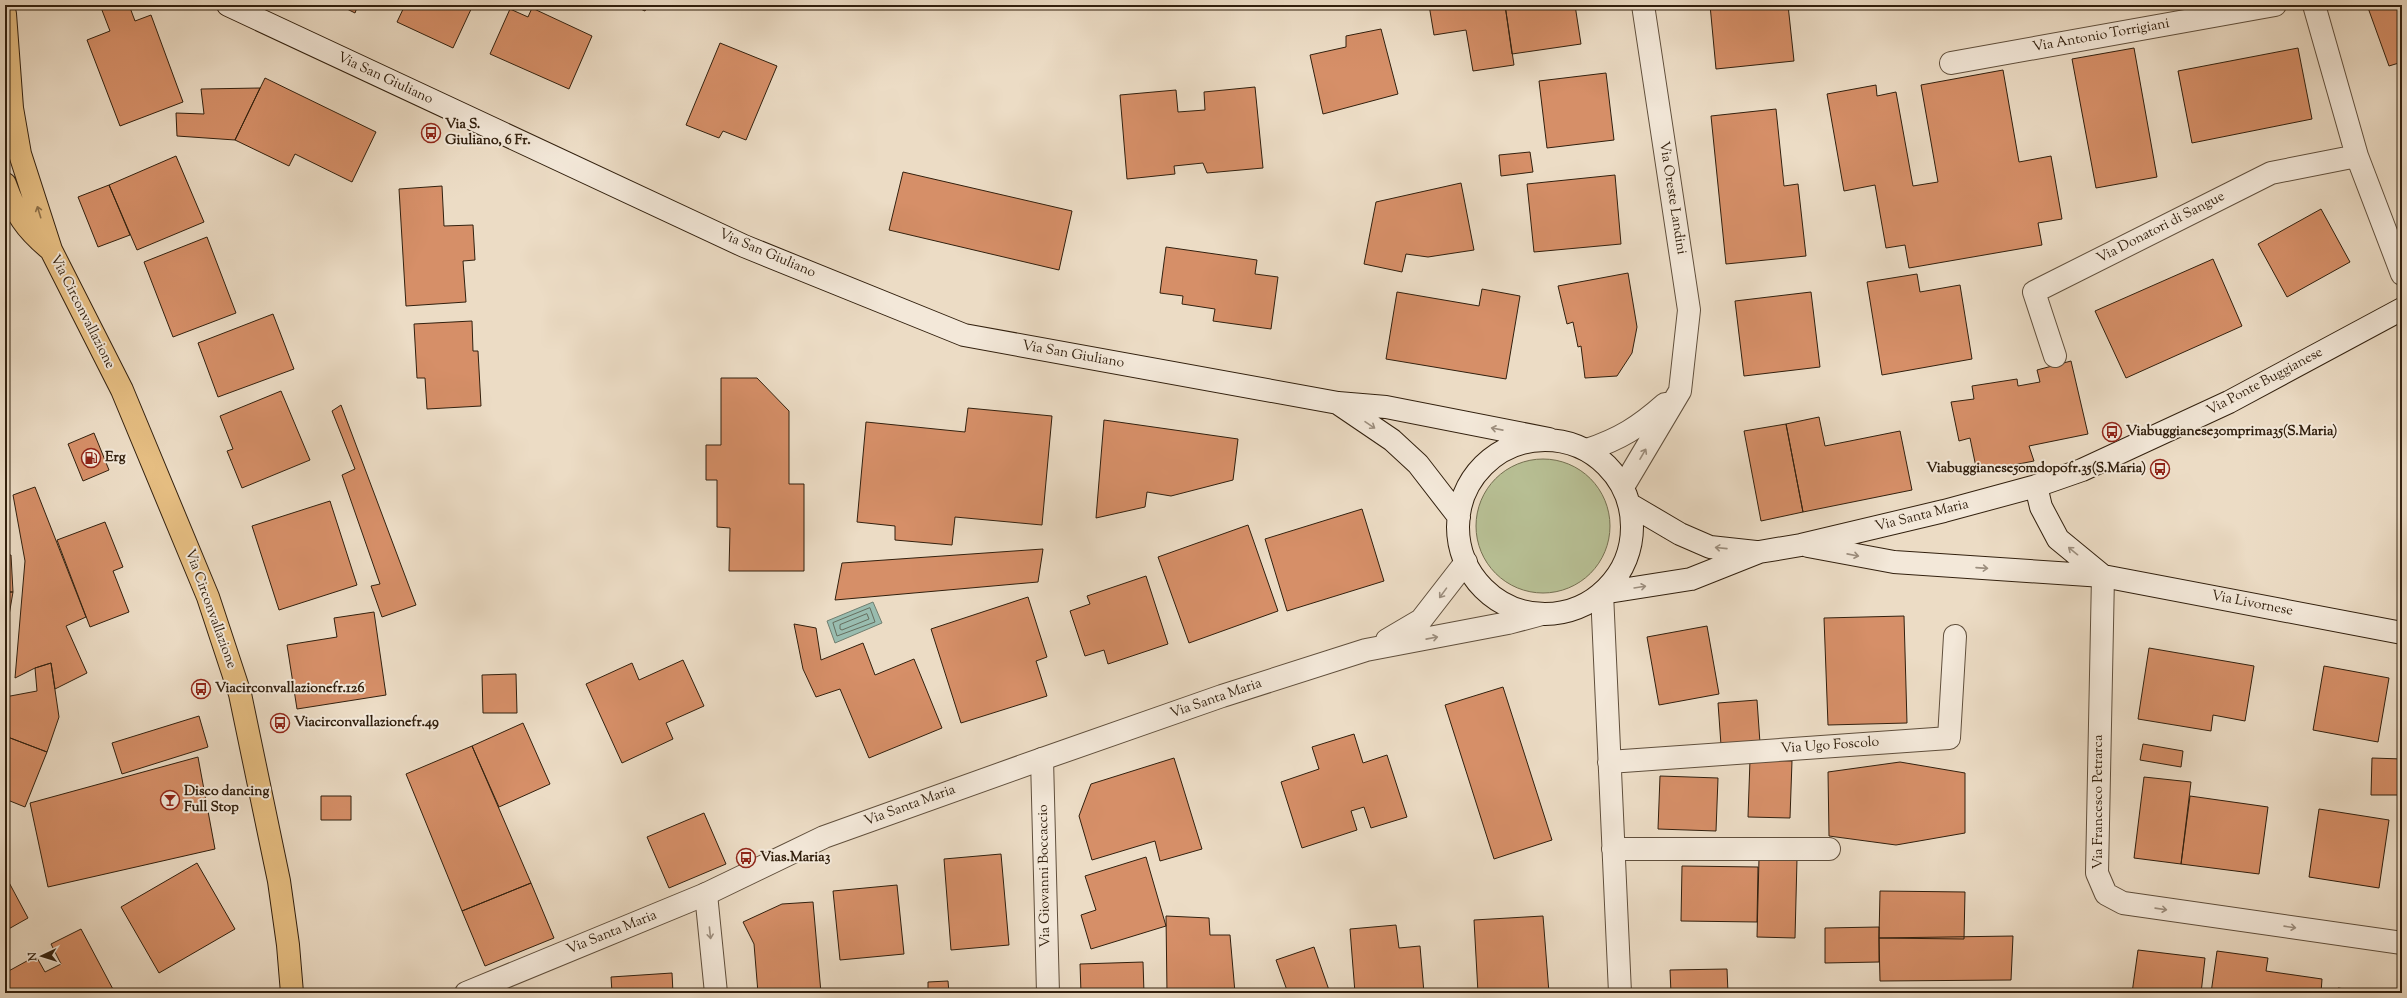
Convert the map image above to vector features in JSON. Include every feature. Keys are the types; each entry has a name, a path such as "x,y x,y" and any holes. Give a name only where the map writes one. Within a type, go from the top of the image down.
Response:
{"main road":[{"name":"Via Circonvallazione","path":"5,14 12,108 20,154 50,250 122,390 208,597 229,660 249,731 279,881 288,945 292,993"},
{"name":"Via Circonvallazione","path":"5,184 16,211 30,233 50,250"}],"street":[{"name":"Via San Giuliano","path":"228,5 744,246 964,335 1338,403 1386,407 1549,440"},
{"name":"Via Oreste Landini","path":"1626,496 1680,391 1689,310 1643,5"},
{"name":"Via Antonio Torrigiani","path":"1951,64 2275,5"},
{"path":"2314,5 2357,156 2402,274"},
{"name":"Via Donatori di Sangue","path":"2055,356 2034,292 2271,173 2357,156"},
{"name":"Via Ponte Buggianese","path":"2082,470 2229,402 2402,309"},
{"path":"1587,450 1613,441 1633,430 1680,391"},
{"path":"1338,403 1386,436 1418,464 1459,517"},
{"path":"1366,650 1508,623 1542,614 1574,609 1602,593 1618,575 1628,553 1632,528 1626,496 1614,473 1602,460 1587,450 1568,442 1549,440 1519,443 1501,451 1485,464 1467,488 1459,517 1459,540 1466,562 1477,580 1492,596 1520,610 1542,614"},
{"name":"Via Santa Maria","path":"1759,552 1801,545 1944,511 2036,486 2082,470"},
{"path":"2036,486 2041,507 2058,540 2103,576"},
{"path":"1626,496 1680,534 1710,547 1759,552"},
{"name":"Via Livornese","path":"1801,545 1894,562 2103,576 2402,633"},
{"path":"1602,593 1691,579 1759,552"},
{"path":"1366,650 1421,620 1466,562"},
{"name":"Via Francesco Petrarca","path":"2103,576 2097,873 2106,894 2123,903 2402,943"},
{"path":"1602,593 1620,993"},
{"name":"Via Ugo Foscolo","path":"1609,762 1949,738 1955,636"},
{"name":"Via Santa Maria","path":"466,993 706,894 824,837 1222,696 1366,650"},
{"name":"Via Giovanni Boccaccio","path":"1042,759 1048,993"},
{"path":"1613,849 1829,849"},
{"path":"706,894 716,993"}],"shaded area":[{"path":"1543,459 1556,460 1569,464 1580,470 1595,484 1605,500 1609,513 1609,539 1605,552 1599,563 1585,578 1569,588 1556,592 1543,593 1530,592 1517,588 1506,582 1491,568 1481,552 1477,539 1476,526 1477,513 1481,500 1487,489 1501,474 1517,464 1530,460"}],"water":[{"path":"873,602 882,623 835,643 827,621"}],"building":[{"path":"100,5 129,5 135,21 151,15 183,102 120,126 87,40 110,31"},
{"path":"339,5 358,5 355,13"},
{"path":"405,5 473,5 453,48 397,22"},
{"path":"632,5 648,5 645,11"},
{"path":"1429,5 1505,5 1514,65 1473,71 1466,30 1434,35"},
{"path":"1505,5 1575,5 1581,44 1512,54"},
{"path":"1710,5 1788,5 1794,61 1716,69"},
{"path":"2367,5 2402,5 2402,62 2389,66"},
{"path":"532,8 592,36 569,89 490,54 510,9 528,17"},
{"path":"1381,29 1398,94 1323,114 1310,55 1346,47 1346,36"},
{"path":"720,43 777,66 746,140 723,131 719,138 686,125"},
{"path":"2134,48 2157,177 2096,188 2072,59"},
{"path":"2298,48 2312,119 2192,143 2178,71"},
{"path":"2003,70 2019,162 2051,156 2062,219 2038,223 2042,245 1909,268 1905,245 1886,248 1875,185 1844,191 1827,94 1876,85 1877,96 1896,92 1913,186 1938,182 1921,85"},
{"path":"1606,73 1614,140 1547,148 1539,81"},
{"path":"265,78 376,132 352,182 295,154 289,166 235,140"},
{"path":"1255,87 1263,168 1207,173 1203,163 1174,166 1175,174 1127,179 1120,95 1176,90 1178,112 1205,110 1204,92"},
{"path":"260,88 235,140 177,136 176,113 204,114 201,89"},
{"path":"1776,109 1784,186 1798,184 1806,256 1726,264 1711,116"},
{"path":"1530,152 1533,172 1501,176 1499,155"},
{"path":"176,156 204,222 137,250 109,185"},
{"path":"903,172 1072,211 1059,270 889,230"},
{"path":"1615,175 1621,244 1534,252 1527,184"},
{"path":"1461,183 1474,250 1428,257 1406,254 1402,272 1364,264 1376,202"},
{"path":"109,185 130,235 98,247 78,197"},
{"path":"442,186 444,226 473,225 475,260 463,261 466,302 406,306 399,189"},
{"path":"2321,209 2350,262 2287,297 2258,244"},
{"path":"207,237 236,313 173,337 144,262"},
{"path":"1166,247 1257,260 1255,274 1278,277 1271,329 1213,321 1215,309 1182,304 1183,296 1160,293"},
{"path":"2213,259 2242,326 2126,378 2095,311"},
{"path":"1628,273 1637,327 1632,353 1617,376 1585,378 1581,346 1578,347 1573,322 1567,324 1558,286"},
{"path":"1917,274 1920,292 1960,285 1972,359 1882,375 1867,282"},
{"path":"1482,289 1520,296 1506,379 1386,359 1397,292 1479,306"},
{"path":"1811,292 1820,367 1744,376 1735,301"},
{"path":"273,314 294,369 218,397 198,343"},
{"path":"472,321 473,351 478,351 481,406 427,409 425,378 417,378 414,324"},
{"path":"2071,361 2088,434 2029,446 2034,461 1977,472 1970,438 1959,441 1951,402 1974,399 1972,386 2017,379 2018,386 2040,382 2037,370"},
{"path":"721,378 757,378 789,411 789,484 804,484 804,571 729,571 730,528 717,527 717,480 706,480 706,445 721,445"},
{"path":"281,391 310,460 242,488 227,451 233,449 220,416"},
{"path":"341,405 416,605 382,617 371,586 380,584 342,475 355,469 332,411"},
{"path":"968,408 1052,416 1042,525 955,517 952,545 895,540 895,526 857,522 866,422 965,432"},
{"path":"1819,417 1825,446 1900,431 1912,490 1803,512 1786,424"},
{"path":"1104,420 1238,439 1233,480 1171,496 1147,492 1145,507 1096,518"},
{"path":"1786,424 1803,512 1761,521 1744,431"},
{"path":"94,433 109,470 83,481 68,444"},
{"path":"35,487 86,617 66,626 87,673 55,689 51,663 35,668 15,678 25,561 13,495"},
{"path":"330,501 357,585 279,610 252,526"},
{"path":"1362,509 1384,581 1287,611 1265,539"},
{"path":"105,522 123,567 113,571 129,612 90,627 57,540"},
{"path":"1248,525 1278,611 1189,643 1158,557"},
{"path":"1043,549 1038,582 835,600 842,563"},
{"path":"5,555 11,555 13,592 5,592"},
{"path":"1146,576 1168,644 1108,664 1104,650 1085,656 1070,611 1090,604 1087,596"},
{"path":"5,592 13,592 5,639"},
{"path":"1028,597 1047,657 1036,661 1047,696 961,723 931,629"},
{"path":"374,612 386,695 297,709 287,645 337,637 334,618"},
{"path":"1904,616 1907,723 1828,725 1824,618"},
{"path":"794,624 816,628 821,660 863,643 875,675 914,659 942,728 869,758 840,689 816,697 803,669"},
{"path":"1707,626 1719,694 1659,705 1647,637"},
{"path":"2149,648 2254,666 2245,721 2213,715 2211,731 2138,719"},
{"path":"683,660 704,706 666,723 673,739 622,763 586,684 632,663 639,680"},
{"path":"51,663 59,717 47,752 5,736 5,697 37,691 35,668"},
{"path":"2324,666 2389,678 2378,742 2313,730"},
{"path":"516,674 517,713 483,713 482,675"},
{"path":"1503,687 1552,840 1494,859 1445,705"},
{"path":"1757,700 1760,743 1721,745 1718,703"},
{"path":"199,716 208,747 122,774 112,743"},
{"path":"523,723 550,784 499,807 472,746"},
{"path":"1354,734 1363,763 1387,755 1407,817 1371,828 1364,807 1351,811 1357,830 1302,848 1281,782 1319,769 1312,747"},
{"path":"5,736 47,752 25,807 5,799"},
{"path":"2143,744 2183,751 2181,767 2140,760"},
{"path":"472,746 531,883 462,911 406,774"},
{"path":"198,757 215,849 48,887 30,803"},
{"path":"1174,758 1202,849 1160,861 1155,841 1092,860 1079,816 1091,784"},
{"path":"2372,758 2402,759 2402,795 2371,795"},
{"path":"1750,760 1792,761 1790,818 1748,817"},
{"path":"1900,762 1965,773 1965,833 1896,845 1829,836 1828,772"},
{"path":"1660,776 1718,778 1716,831 1658,829"},
{"path":"2144,777 2191,782 2181,864 2134,858"},
{"path":"321,796 351,796 351,820 321,820"},
{"path":"2190,796 2268,807 2259,874 2181,864"},
{"path":"2319,809 2389,820 2379,888 2309,877"},
{"path":"704,813 726,864 669,888 647,837"},
{"path":"1001,854 1009,945 951,950 944,859"},
{"path":"1146,857 1166,926 1091,949 1081,915 1096,910 1085,876"},
{"path":"1759,858 1797,859 1795,938 1757,937"},
{"path":"197,863 235,929 159,973 121,907"},
{"path":"1682,866 1758,867 1757,922 1681,921"},
{"path":"5,875 28,918 5,931"},
{"path":"531,883 554,938 485,966 462,911"},
{"path":"897,885 904,954 840,960 833,891"},
{"path":"1880,891 1965,892 1964,939 1879,938"},
{"path":"813,902 821,993 758,993 754,944 743,922 782,904"},
{"path":"1166,916 1209,918 1210,935 1230,935 1235,993 1167,993"},
{"path":"1543,916 1549,993 1478,993 1474,920"},
{"path":"1396,925 1399,948 1420,946 1424,993 1355,993 1350,929"},
{"path":"1879,927 1879,962 1825,963 1825,928"},
{"path":"81,929 115,993 5,993 5,973 36,956 45,972 61,964 51,944"},
{"path":"2013,936 2011,980 1880,981 1879,938"},
{"path":"1314,947 1330,993 1288,993 1276,960"},
{"path":"2138,950 2205,958 2201,993 2132,993"},
{"path":"2217,951 2268,958 2266,971 2322,979 2321,993 2211,993"},
{"path":"1143,962 1144,993 1081,993 1080,964"},
{"path":"1727,969 1728,993 1671,993 1670,970"},
{"path":"672,973 673,993 612,993 611,977"},
{"path":"948,981 949,993 928,993 928,982"},
{"path":"2338,988 2375,993 2338,993"}],"place":[{"name":"Via S. Giuliano, 6 Fr.","path":"431,133"},
{"name":"Viabuggianese30mprima35(S.Maria)","path":"2112,432"},
{"name":"Erg","path":"91,458"},
{"name":"Viabuggianese50mdopofr.35(S.Maria)","path":"2160,469"},
{"name":"Viacirconvallazionefr.126","path":"201,689"},
{"name":"Viacirconvallazionefr.49","path":"280,723"},
{"name":"Disco dancing Full Stop","path":"170,800"},
{"name":"Vias.Maria3","path":"746,858"}]}
